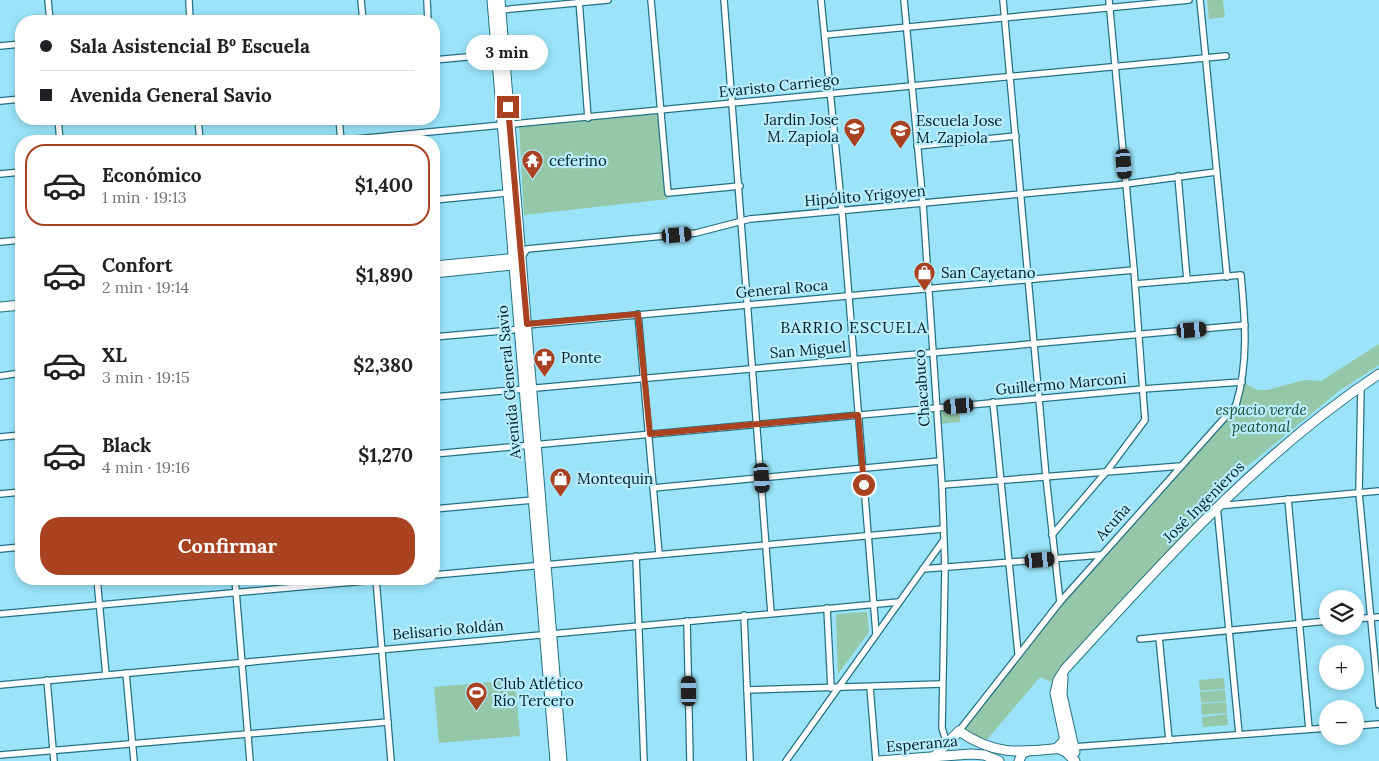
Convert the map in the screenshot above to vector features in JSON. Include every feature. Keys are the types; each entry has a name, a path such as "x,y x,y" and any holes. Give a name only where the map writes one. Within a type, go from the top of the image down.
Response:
{"main road":[{"name":"Avenida General Savio","path":"492,0 500,54 516,261 533,444 548,634 555,761"},
{"name":"Avenida General Savio","path":"500,0 500,54"},
{"name":"Avenida General Savio","path":"505,125 506,193 516,261"},
{"path":"440,266 516,261"},
{"path":"440,271 516,261"},
{"path":"0,307 15,306"},
{"path":"0,313 15,312"},
{"name":"José Ingenieros","path":"1057,748 1064,741 1064,736 1055,686 1065,670 1217,506 1276,451 1379,374"},
{"name":"Avenida General Savio","path":"533,444 533,500 543,565"},
{"name":"Avenida General Savio","path":"548,634 562,761"},
{"path":"1065,670 1061,687 1062,695 1077,761"},
{"path":"947,757 966,743 962,733"},
{"name":"Acuña","path":"947,757 946,744 962,733"},
{"name":"Esperanza","path":"962,733 977,743 994,749 1027,751 1073,747"},
{"path":"946,744 947,757"},
{"path":"1057,748 1066,752 1077,761"},
{"path":"1018,761 1022,754 1027,751"},
{"name":"Esperanza","path":"877,761 984,755 1000,761"}],"street":[{"path":"48,0 49,15"},
{"path":"189,0 190,15"},
{"path":"361,0 362,15"},
{"path":"427,0 428,15"},
{"path":"501,10 579,1 608,0"},
{"path":"652,0 668,192 740,186"},
{"path":"724,0 740,186 771,613"},
{"path":"821,0 842,211 876,633"},
{"name":"Chacabuco","path":"904,0 923,204 942,485 945,569 942,728 946,744"},
{"path":"1003,0 1038,398 1060,602"},
{"path":"1052,535 1106,471 1145,420 1134,270 1109,0"},
{"path":"824,35 1005,16 1189,0"},
{"path":"1135,284 1227,277 1200,0"},
{"path":"579,1 588,118"},
{"path":"0,46 15,45"},
{"path":"440,59 500,54"},
{"name":"Evaristo Carriego","path":"402,135 1226,56"},
{"path":"0,101 15,100"},
{"path":"917,146 1016,136"},
{"name":"Hipólito Yrigoyen","path":"516,261 527,250 696,233 742,220 1021,195 1216,172"},
{"path":"0,174 15,173"},
{"path":"1178,176 1187,280"},
{"path":"440,199 506,193"},
{"path":"0,242 15,241"},
{"name":"General Roca","path":"440,335 638,314 1134,270"},
{"name":"Acuña","path":"962,733 1018,653 1060,602 1233,410 1242,382 1246,351 1245,325 1241,275 1227,277"},
{"path":"638,314 659,554"},
{"name":"San Miguel","path":"440,396 528,387 1245,325"},
{"path":"0,376 15,374"},
{"name":"Guillermo Marconi","path":"440,453 993,402 1242,382"},
{"path":"1361,386 1360,493 1379,705"},
{"path":"993,402 1018,653"},
{"path":"0,437 15,436"},
{"path":"653,488 940,461"},
{"path":"942,485 1181,466"},
{"path":"1239,734 1217,506 1379,491"},
{"path":"0,494 15,493"},
{"path":"1288,499 1309,729"},
{"path":"440,508 533,500"},
{"path":"440,574 766,543 943,529"},
{"path":"786,761 943,541"},
{"path":"0,549 15,548"},
{"path":"923,569 945,569 1102,555"},
{"path":"636,556 644,761"},
{"path":"98,585 106,675"},
{"path":"235,585 250,761"},
{"path":"0,614 311,585"},
{"path":"377,585 391,761"},
{"name":"Belisario Roldán","path":"0,684 899,602"},
{"path":"828,608 830,688"},
{"path":"744,615 750,761"},
{"path":"1364,618 1379,617"},
{"path":"687,621 690,761"},
{"path":"1140,639 1319,622"},
{"path":"1159,637 1169,740"},
{"path":"126,673 134,761"},
{"path":"47,680 54,761"},
{"path":"747,690 942,684"},
{"path":"870,687 877,761"},
{"path":"0,756 388,722"},
{"path":"1364,725 1379,724"},
{"path":"1073,747 1319,728"}],"green space":[{"path":"1207,0 1223,0 1225,17 1209,19"},
{"path":"661,111 668,199 524,215 519,124"},
{"name":"espacio verde peatonal","path":"1379,344 1379,365 1339,391 1245,468 1063,665 1051,682 1040,677 985,742 963,729 1069,596 1233,410 1242,382 1258,390 1267,390 1304,380 1321,381"},
{"path":"959,406 960,422 938,424 937,408"},
{"path":"867,612 869,632 838,674 836,614"},
{"path":"1224,678 1225,689 1200,691 1199,680"},
{"name":"Club Atlético Río Tercero","path":"515,680 520,736 439,743 434,687"},
{"path":"1225,690 1226,701 1201,703 1200,692"},
{"path":"1226,702 1227,713 1202,715 1201,704"},
{"path":"1227,714 1228,725 1203,727 1202,717"}],"place":[{"name":"Jardin Jose M. Zapiola","path":"855,148"},
{"name":"Escuela Jose M. Zapiola","path":"900,149"},
{"name":"ceferino","path":"533,180"},
{"name":"San Cayetano","path":"925,292"},
{"name":"Ponte","path":"545,377"},
{"name":"Montequin","path":"561,498"},
{"name":"Club Atlético Río Tercero","path":"477,712"}],"district":[{"name":"BARRIO ESCUELA","path":"854,327"}],"route":[{"path":"508,107 527,324 638,314 650,434 858,415 864,485"}]}
